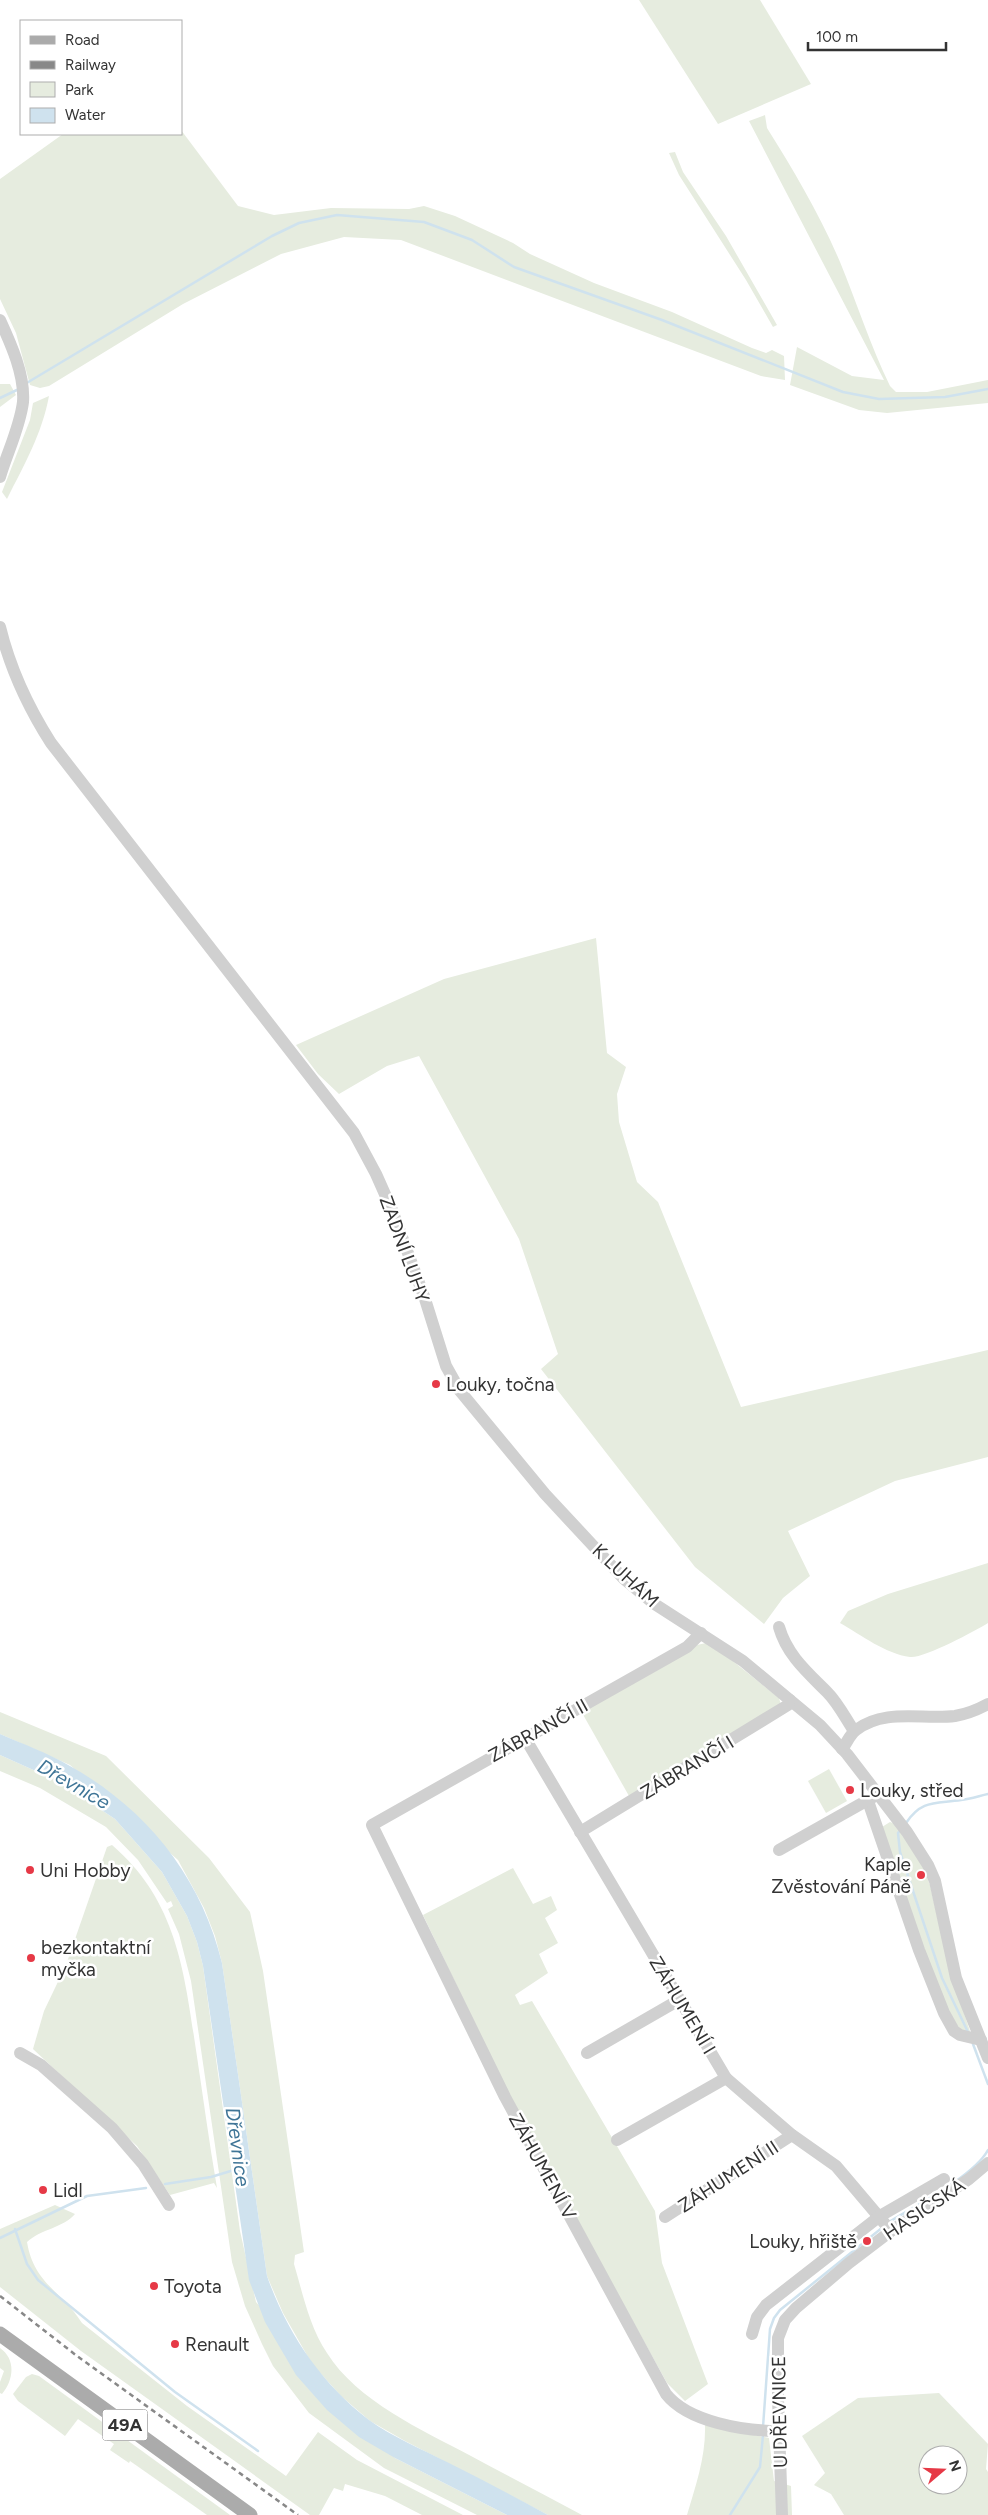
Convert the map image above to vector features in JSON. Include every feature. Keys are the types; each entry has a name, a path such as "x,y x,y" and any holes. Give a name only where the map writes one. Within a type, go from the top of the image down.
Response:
{"main road":[{"name":"49A","path":"0,2334 250,2515"}],"street":[{"path":"0,320 13,352 22,385 21,412 0,477"},
{"name":"ZADNÍ LUHY","path":"0,626 17,680 31,710 51,743 339,1112 361,1144 382,1188 425,1299 446,1366 460,1391"},
{"name":"K LUHÁM","path":"460,1391 545,1494 624,1579 653,1603 742,1661 820,1725 842,1749 873,1798 907,1832 928,1865 935,1881 956,1978 974,2038 988,2058"},
{"path":"779,1627 783,1642 802,1668 828,1693 854,1731"},
{"name":"ZÁBRANČÍ II","path":"372,1825 687,1647 701,1634"},
{"name":"ZÁBRANČÍ I","path":"580,1832 788,1705 790,1700"},
{"path":"842,1749 854,1731 866,1724 883,1719 911,1716 954,1716 974,1711 988,1704"},
{"name":"ZÁHUMENÍ I","path":"525,1738 726,2078 792,2135 836,2166 886,2224"},
{"path":"779,1850 873,1798 919,1950 944,2013 954,2031 974,2038"},
{"name":"ZÁHUMENÍ V","path":"372,1825 505,2097 666,2394 678,2407 698,2417 767,2431"},
{"path":"587,2053 679,2000"},
{"path":"20,2053 40,2064 112,2128 143,2164 168,2205"},
{"path":"616,2140 726,2078"},
{"name":"ZÁHUMENÍ II","path":"665,2217 792,2135"},
{"name":"HASIČSKÁ","path":"791,2313 849,2263 886,2224 953,2191 988,2162"},
{"name":"HASIČSKÁ","path":"752,2334 760,2310 886,2224 944,2179"},
{"path":"776,2298 791,2313"},
{"name":"U DŘEVNICE","path":"782,2515 767,2431 778,2338 781,2328 791,2313"}],"green space":[{"path":"639,0 760,0 811,84 718,124"},
{"path":"765,115 767,128 824,227 890,386 896,392 927,392 988,380 988,403 887,413 859,410 790,385 797,347 852,376 884,380 749,121"},
{"path":"182,131 238,206 274,215 331,208 409,209 424,206 455,216 513,243 530,254 594,283 672,312 752,348 766,353 772,350 784,356 785,380 761,376 401,240 344,237 281,254 183,304 49,386 40,388 30,385 16,333 0,299 0,179 62,135 182,135"},
{"path":"675,152 683,172 726,236 777,325 773,327 746,280 679,175 669,153"},
{"path":"0,384 10,384 16,395 0,407"},
{"path":"49,396 37,436 7,499 2,492 30,420 33,403"},
{"path":"596,938 607,1053 626,1067 617,1094 619,1122 637,1182 658,1202 741,1407 988,1350 988,1457 895,1481 788,1531 810,1576 783,1598 764,1624 695,1567 541,1369 558,1354 519,1239 419,1056 387,1066 339,1094 318,1074 296,1045 444,979"},
{"path":"988,1563 988,1623 926,1654 910,1657 892,1652 840,1623 848,1611 888,1594"},
{"path":"706,1643 714,1646 779,1698 781,1705 629,1796 581,1711 697,1645"},
{"path":"0,1712 106,1756 209,1858 250,1912 263,1971 304,2252 295,2255 294,2264 311,2321 327,2353 355,2386 392,2413 582,2515 548,2515 405,2441 370,2421 341,2396 312,2364 283,2313 267,2276 222,1963 215,1936 204,1908 178,1860 70,1765 0,1734"},
{"path":"0,1755 58,1781 115,1819 162,1872 187,1916 197,1942 203,1966 240,2231 256,2302 395,2458 507,2515 477,2515 384,2468 309,2413 273,2366 245,2306 232,2262 191,1981 179,1934 168,1909 173,1906 171,1901 167,1903 138,1860 106,1827 40,1788 0,1771"},
{"path":"829,1769 847,1801 826,1813 808,1781"},
{"path":"890,1822 895,1824 920,1860 930,1885 948,1965 970,2031 963,2033 945,2009 882,1827"},
{"path":"112,1845 134,1867 151,1890 164,1914 174,1939 187,1993 217,2188 214,2183 170,2195 137,2146 33,2049 44,2011 66,1965 107,1847"},
{"path":"513,1868 533,1904 551,1896 557,1910 545,1918 558,1943 539,1954 548,1973 515,1995 520,2005 532,2001 655,2211 662,2263 708,2384 685,2401 667,2383 519,2116 423,1915"},
{"path":"55,2205 75,2214 70,2219 27,2242 36,2268 49,2286 66,2302 82,2323 187,2406 286,2476 318,2432 357,2460 463,2515 422,2515 385,2496 345,2484 343,2491 334,2488 319,2515 310,2515 81,2351 0,2287 0,2229"},
{"path":"0,2348 9,2358 12,2370 9,2382 2,2394 0,2393 0,2382 4,2371 0,2368"},
{"path":"32,2374 39,2376 230,2515 207,2515 130,2461 129,2463 110,2450 114,2444 78,2419 65,2436 18,2401 13,2394 26,2377"},
{"path":"939,2393 988,2444 986,2469 988,2472 988,2515 844,2515 831,2494 814,2485 825,2473 802,2436 858,2398"},
{"path":"705,2425 769,2438 774,2481 791,2486 792,2515 687,2515 702,2459"}],"water":[{"name":"Dřevnice","path":"0,1734 62,1761 98,1783 123,1803 167,1848 185,1874 200,1902 213,1932 222,1963 267,2276 295,2337 308,2356 352,2406 378,2426 548,2515 507,2515 395,2458 359,2437 327,2410 296,2375 265,2322 249,2280 203,1966 197,1942 187,1916 162,1872 115,1819 58,1781 0,1755"}],"waterway":[{"path":"25,384 272,236 299,223 337,215 424,222 472,240 514,267 662,320 843,392 879,399 945,397 988,389"},
{"path":"0,398 19,389"},
{"path":"906,1823 912,1815 924,1806 988,1794"},
{"path":"900,1831 898,1833 900,1852 942,1978 968,2032"},
{"path":"973,2044 988,2084"},
{"path":"889,2222 957,2180 981,2160 988,2150"},
{"name":"Dřevnice","path":"165,2184 211,2177 234,2170"},
{"path":"0,2238 87,2196 146,2188"},
{"path":"763,2427 770,2329 774,2318 780,2310 883,2227"},
{"path":"15,2229 27,2264 38,2280 175,2392 258,2451"},
{"path":"730,2515 760,2467 763,2435"}],"railway":[{"path":"0,2296 77,2356 298,2515"}],"place":[{"name":"Louky, točna","path":"436,1384"},
{"name":"Louky, střed","path":"850,1790"},
{"name":"Uni Hobby","path":"30,1870"},
{"name":"Kaple Zvěstování Páně","path":"921,1875"},
{"name":"bezkontaktní myčka","path":"31,1958"},
{"name":"Lidl","path":"43,2190"},
{"name":"Louky, hřiště","path":"867,2241"},
{"name":"Toyota","path":"154,2286"},
{"name":"Renault","path":"175,2344"}]}
